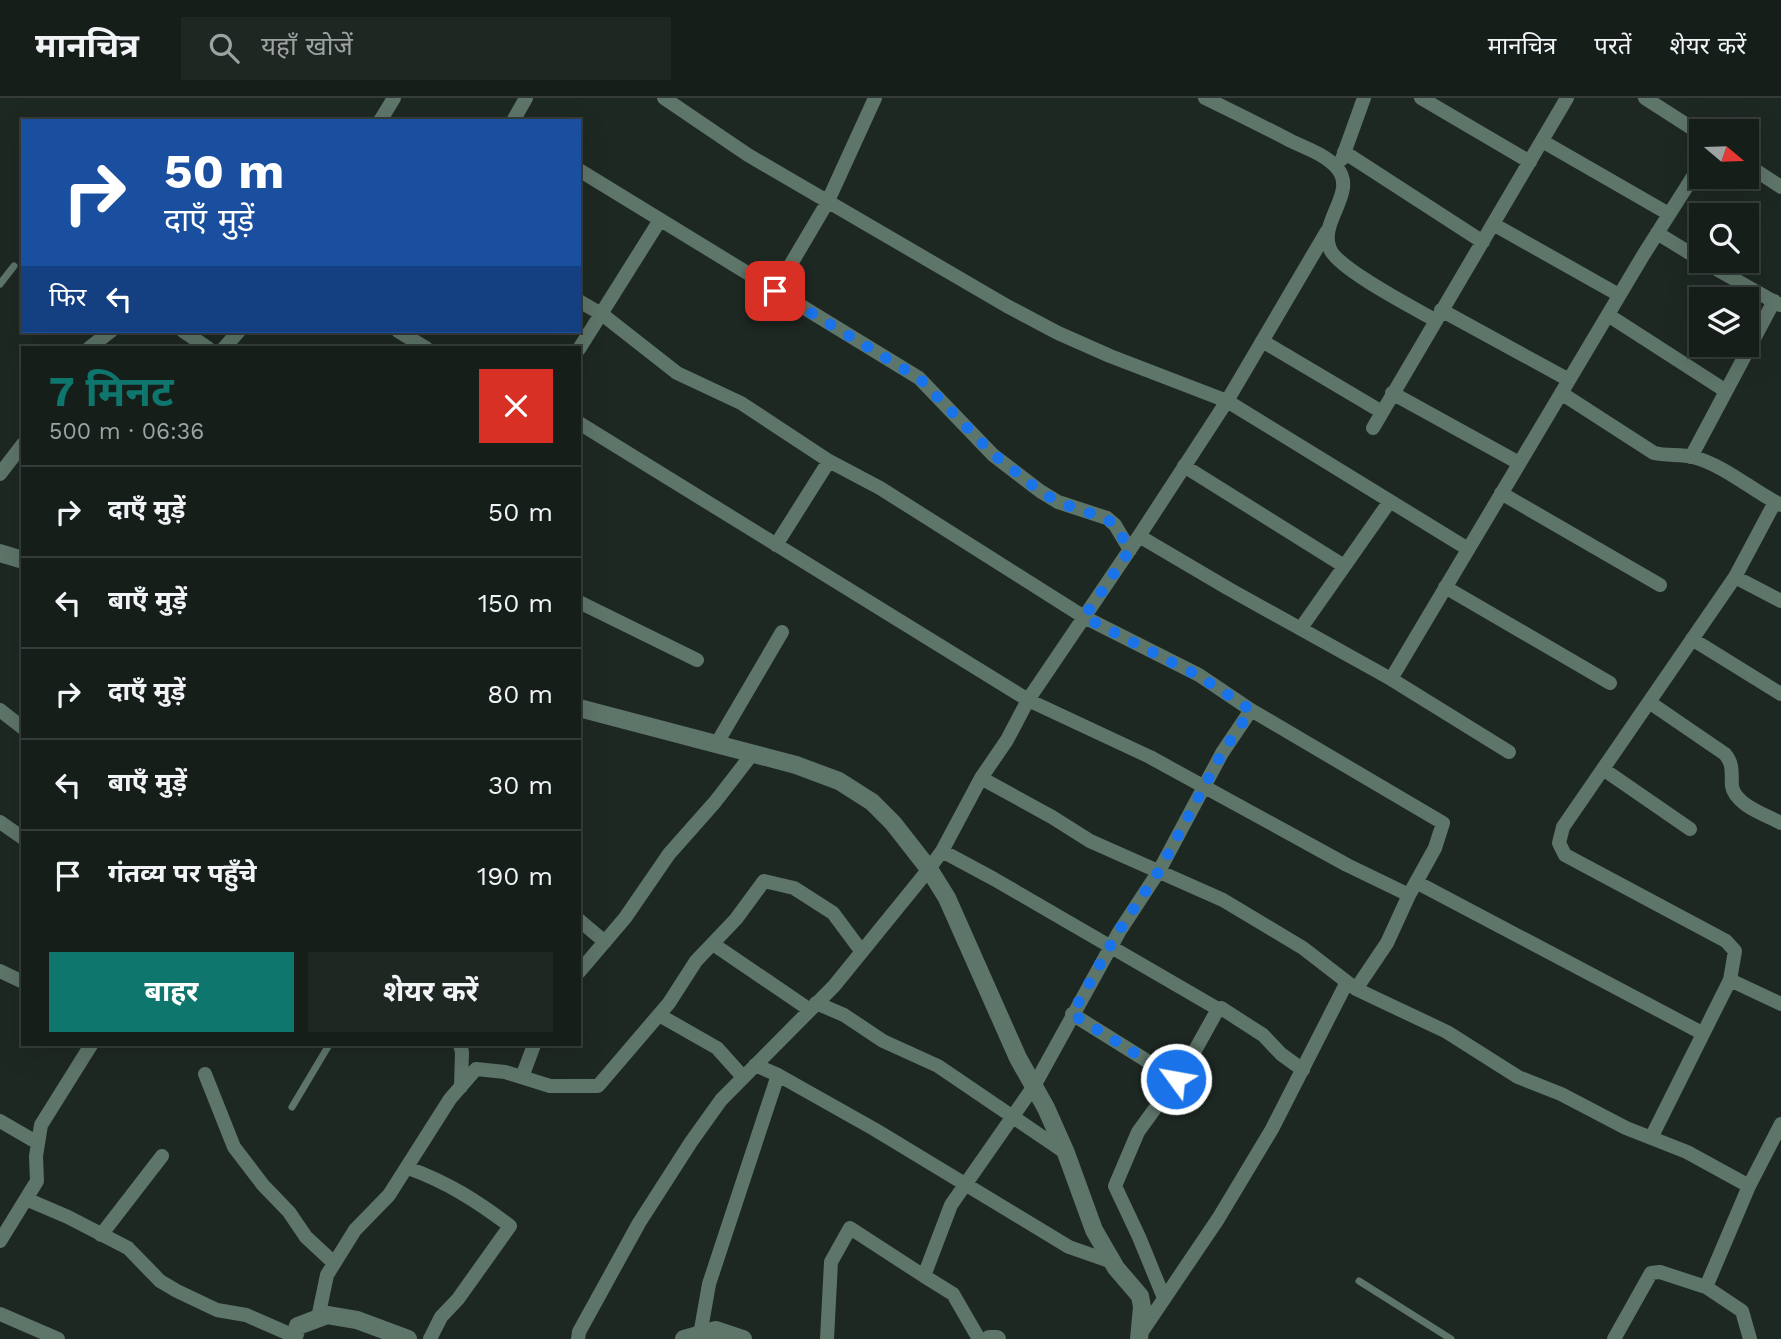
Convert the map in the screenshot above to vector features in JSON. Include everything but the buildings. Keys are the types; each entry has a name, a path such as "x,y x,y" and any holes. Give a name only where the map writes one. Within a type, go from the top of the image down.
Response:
{"street":[{"path":"381,119 394,98"},
{"path":"514,119 526,98"},
{"path":"664,98 748,155 827,203 1058,333 1227,401 1468,549"},
{"path":"775,291 827,203 875,98"},
{"path":"578,1339 579,1332 646,1212 721,1101 863,952 942,851 981,778 1007,740 1028,700 1227,401 1328,230 1343,187 1343,178 1338,168 1301,145 1205,98"},
{"path":"1338,168 1364,98"},
{"path":"1421,98 1530,162"},
{"path":"1373,428 1567,98"},
{"path":"1645,98 1689,126"},
{"path":"1542,141 1669,214"},
{"path":"1345,152 1483,242"},
{"path":"581,171 919,378 993,454 1058,502 1107,519 1115,525 1130,550"},
{"path":"1759,173 1781,187"},
{"path":"1391,678 1619,295 1689,183"},
{"path":"581,346 603,315 660,220"},
{"path":"1493,224 1619,295"},
{"path":"1328,230 1330,250 1340,261 1384,290 1569,380"},
{"path":"1657,233 1689,253"},
{"path":"1691,457 1777,303 1724,273"},
{"path":"581,302 603,315 677,373 741,403 829,461 880,488 1084,617 1199,676 1251,710 1443,823 1435,848 1412,888 1387,943 1352,985 1272,1129 1218,1219 1140,1336"},
{"path":"1608,315 1726,391"},
{"path":"92,346 108,333"},
{"path":"186,333 205,346"},
{"path":"401,333 423,346"},
{"path":"1262,341 1382,412"},
{"path":"1392,393 1519,463"},
{"path":"1561,393 1654,453 1691,457 1730,473 1778,503 1735,577 1559,836 1560,849 1565,855 1726,941 1735,951 1730,980 1651,1138"},
{"path":"581,424 1028,700 1150,757 1336,859 1412,888 1702,1033"},
{"path":"0,474 21,447"},
{"path":"776,545 829,461"},
{"path":"1184,466 1344,566"},
{"path":"1501,493 1660,585"},
{"path":"1301,628 1390,501"},
{"path":"1139,536 1391,678 1509,752"},
{"path":"0,553 21,559"},
{"path":"1735,577 1781,601"},
{"path":"1445,587 1610,683"},
{"path":"581,603 697,660"},
{"path":"717,743 782,632"},
{"path":"1692,639 1781,694"},
{"path":"1649,702 1724,754 1732,767 1732,787 1738,798 1781,822"},
{"path":"581,709 796,765 839,781 872,802 893,823 929,869 947,898 1018,1058 1066,1153 1094,1230 1112,1262 1140,1296 1140,1336"},
{"path":"0,710 21,726"},
{"path":"923,1276 951,1205 1034,1086 1111,946 1159,871 1222,753 1251,710"},
{"path":"581,970 625,918 669,854 715,802 753,752"},
{"path":"1603,769 1690,829"},
{"path":"981,778 1090,841 1223,900 1303,948 1352,985 1447,1032 1518,1077 1561,1094 1626,1128 1687,1152 1749,1186"},
{"path":"0,822 21,837"},
{"path":"942,851 1218,1009 1221,1008 1263,1035 1281,1054 1303,1070"},
{"path":"318,1318 327,1275 334,1263 355,1230 389,1195 450,1099 476,1069 505,1072 550,1086 598,1086 659,1015 696,961 736,919 764,881 794,888 833,913 863,952"},
{"path":"581,922 605,942"},
{"path":"713,944 813,1006 844,1015 883,1041 938,1066 1066,1153"},
{"path":"0,971 21,981"},
{"path":"1730,980 1781,1004"},
{"path":"1164,1298 1115,1186 1138,1132 1176,1079 1218,1009"},
{"path":"1072,1014 1176,1079"},
{"path":"659,1015 717,1048 743,1077"},
{"path":"0,1241 37,1181 36,1156 41,1125 90,1046"},
{"path":"460,1046 461,1087"},
{"path":"522,1077 534,1046"},
{"path":"755,1065 874,1129 1069,1247 1112,1262"},
{"path":"205,1073 234,1147 246,1165 289,1212 306,1237 334,1263"},
{"path":"692,1337 778,1075"},
{"path":"0,1121 38,1143"},
{"path":"1706,1287 1749,1186 1781,1124"},
{"path":"101,1235 162,1156"},
{"path":"408,1168 437,1178 474,1199 510,1226 458,1299 441,1317 430,1339"},
{"path":"26,1199 128,1248 160,1281 177,1291 218,1310 246,1315 293,1338 299,1326 327,1315 357,1320 408,1339"},
{"path":"827,1339 831,1262 850,1228 953,1294 979,1339"},
{"path":"1614,1339 1651,1273 1660,1272 1706,1287 1742,1311 1750,1339"},
{"path":"0,1314 58,1339"},
{"path":"692,1337 716,1330 743,1339"},
{"path":"989,1339 997,1339"}],"lane":[{"path":"0,284 14,266"},
{"path":"292,1107 328,1046"},
{"path":"1359,1281 1451,1339"}],"route":[{"path":"775,291 919,378 993,454 1040,491 1058,502 1096,514 1115,525 1130,550 1084,617 1199,676 1251,710 1222,753 1159,871 1118,932 1072,1014 1176,1079"}]}
